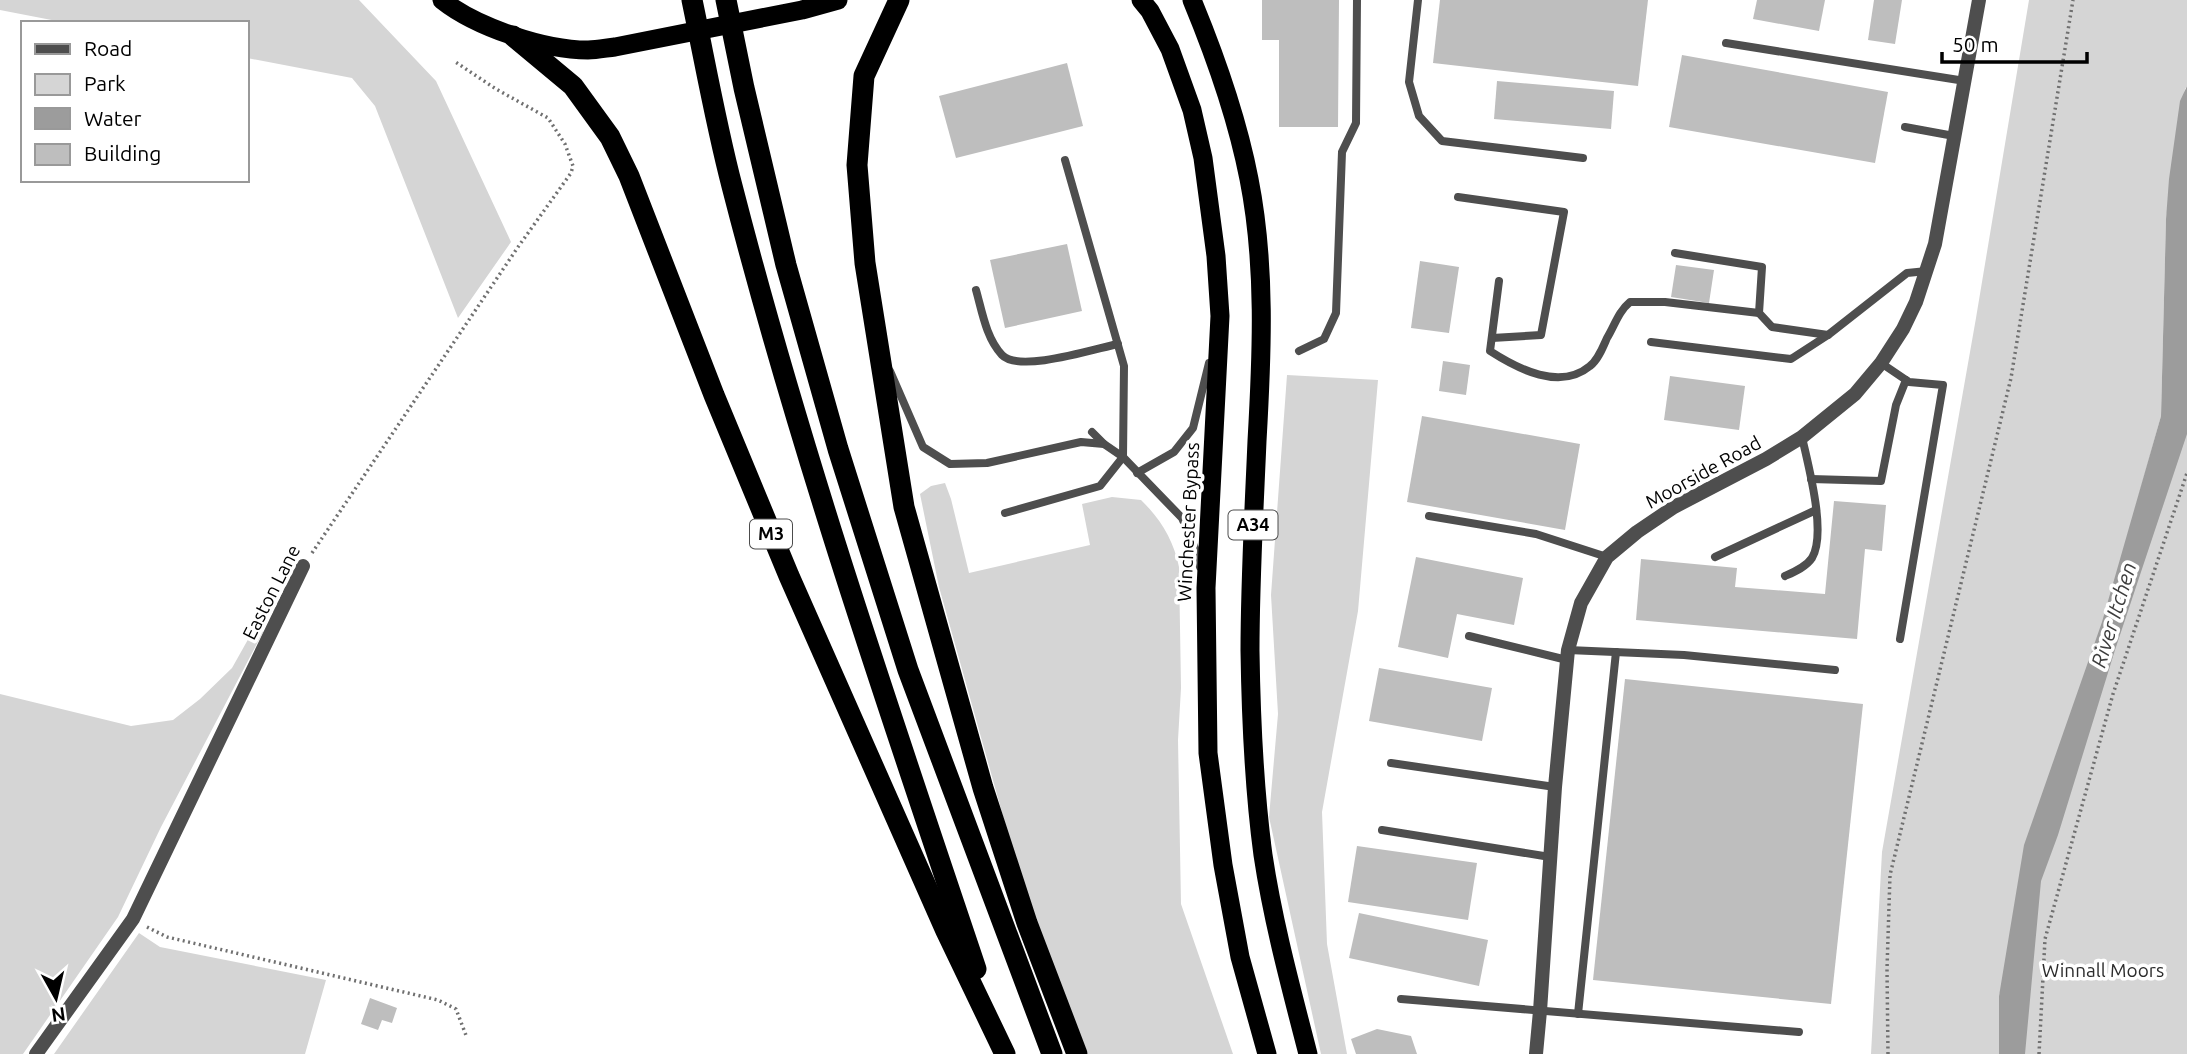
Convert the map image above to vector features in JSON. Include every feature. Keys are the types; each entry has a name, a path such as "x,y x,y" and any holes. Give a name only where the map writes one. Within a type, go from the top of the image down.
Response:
{"highway":[{"path":"442,0 454,9 513,36 549,45 588,50 802,10 838,0"},
{"name":"M3","path":"692,0 732,185 798,424 869,651 1005,1054"},
{"path":"726,0 786,265 842,462 908,670 1052,1054"},
{"path":"899,0 864,76 857,165 865,263 875,336 904,507 943,647 983,788 1027,923 1077,1054"},
{"name":"Winchester Bypass","path":"1142,0 1170,49 1192,110 1203,158 1216,256 1220,316 1206,588 1208,752 1223,865 1240,957 1266,1054"},
{"name":"A34","path":"1192,0 1214,52 1234,112 1250,180 1258,248 1262,320 1250,651 1254,756 1263,855 1283,960 1308,1054"},
{"name":"M3","path":"513,36 573,86 610,136 629,176 714,395 789,576 946,931 1005,1054"}],"street":[{"name":"Moorside Road","path":"1536,1054 1567,655 1581,603 1607,557 1637,532 1674,507 1802,437 1855,394 1881,363 1911,311 1935,244 1979,0"},
{"name":"Easton Lane","path":"36,1054 133,919 303,566"}],"lane":[{"path":"1299,351 1324,339 1336,313 1342,152 1356,123 1357,0"},
{"path":"1418,0 1409,82 1419,116 1442,141 1583,158"},
{"path":"1726,43 1965,81"},
{"path":"1905,127 1954,136"},
{"path":"1005,513 1100,486 1123,457 1124,366 1065,160"},
{"path":"1458,197 1563,212 1541,335 1492,338"},
{"path":"1675,253 1762,267 1759,313"},
{"path":"1651,342 1791,359 1828,335 1908,273 1927,271"},
{"path":"1499,281 1490,351 1509,363 1549,378 1573,375 1592,365 1620,310 1630,302 1665,302 1759,313 1772,327 1828,335"},
{"path":"976,290 990,336 1004,358 1015,362 1031,362 1118,344"},
{"path":"1136,473 1174,452 1193,428 1220,316"},
{"path":"875,336 923,447 950,464 987,463 1081,442 1104,443"},
{"path":"1881,363 1909,382 1943,385 1900,639"},
{"path":"1811,479 1881,481 1896,405 1906,380"},
{"path":"1092,432 1123,457 1182,518 1195,548 1206,588"},
{"path":"1785,576 1800,570 1812,559 1816,545 1816,510 1802,437"},
{"path":"1716,557 1816,510"},
{"path":"1429,516 1536,534 1607,557"},
{"path":"1469,636 1567,655 1616,652 1684,655 1835,670"},
{"path":"1578,1014 1616,652"},
{"path":"1391,763 1555,787"},
{"path":"1382,830 1550,857"},
{"path":"1401,999 1798,1032"}],"path":[{"path":"1888,1054 1890,875 2011,378 2073,0"},
{"name":"Easton Lane","path":"303,566 571,173 573,166 565,144 548,118 496,89 454,61"},
{"path":"2039,1054 2045,939 2113,694 2187,473"},
{"path":"133,919 167,937 438,1000 456,1009 467,1038"}],"green space":[{"path":"0,0 359,0 436,81 511,242 458,318 375,106 352,78 248,58 248,21 57,21 0,10"},
{"path":"2029,0 2187,0 2187,86 2166,219 2161,416 1999,996 1999,1054 1871,1054 1882,852"},
{"name":"Winnall Moors","path":"2187,172 2187,1054 2014,1054 2025,900 2173,427"},
{"path":"1287,375 1378,380 1358,611 1322,812 1327,944 1347,1054 1321,1054 1269,817 1278,714 1271,595"},
{"path":"945,483 969,573 1090,545 1082,504 1112,497 1141,500 1160,522 1170,539 1179,567 1181,904 1233,1054 1088,1054 1022,884 939,587 920,494 931,486"},
{"path":"255,627 263,632 161,827 118,917 23,1054 0,1054 0,694 131,726 173,720 232,668"},
{"path":"139,933 160,947 326,980 305,1054 54,1054"}],"water":[{"name":"River Itchen","path":"2187,86 2187,434 2041,881 2025,1054 1999,1054 1999,996 2024,845 2102,622 2161,416 2169,179 2180,101"}],"building":[{"path":"1262,0 1339,0 1338,127 1279,127 1279,40 1262,40"},
{"path":"1440,0 1648,0 1638,86 1433,63"},
{"path":"1757,0 1825,0 1819,31 1753,19"},
{"path":"1874,0 1902,0 1895,44 1868,40"},
{"path":"1682,55 1888,92 1875,163 1669,127"},
{"path":"1067,63 1083,126 956,158 939,96"},
{"path":"1497,81 1614,91 1611,129 1494,119"},
{"path":"1067,244 1082,311 1005,328 990,260"},
{"path":"1420,261 1459,267 1449,333 1411,328"},
{"path":"1676,265 1714,270 1709,303 1671,297"},
{"path":"1443,361 1470,365 1466,395 1439,391"},
{"path":"1670,376 1745,386 1739,430 1664,420"},
{"path":"1422,416 1580,444 1565,530 1407,502"},
{"path":"1834,501 1886,505 1882,551 1865,549 1857,639 1636,620 1641,559 1737,568 1735,587 1825,594"},
{"path":"1416,557 1523,578 1514,625 1457,614 1448,658 1398,647"},
{"path":"1379,668 1492,688 1482,741 1369,721"},
{"path":"1625,679 1863,704 1831,1004 1593,980"},
{"path":"1357,846 1477,863 1468,920 1348,902"},
{"path":"1359,913 1488,940 1479,986 1349,958"},
{"path":"370,998 397,1008 392,1023 382,1020 378,1030 361,1024"},
{"path":"1377,1029 1411,1036 1417,1054 1356,1054 1351,1039"}]}
